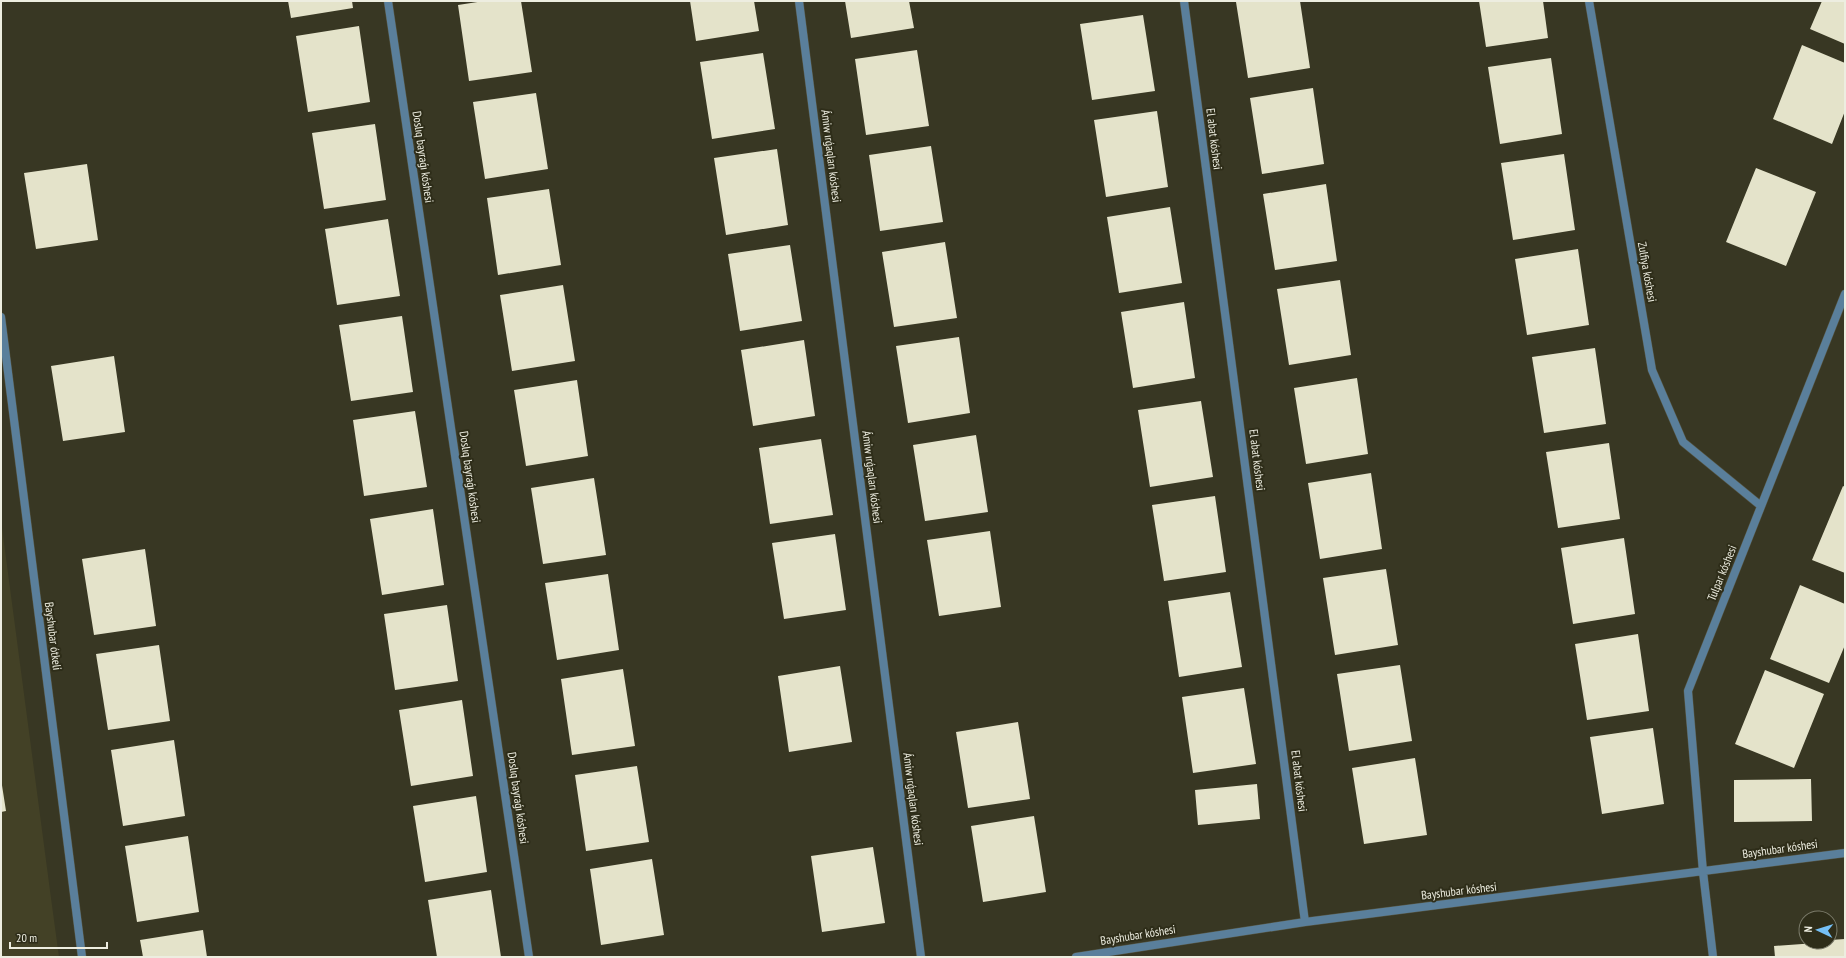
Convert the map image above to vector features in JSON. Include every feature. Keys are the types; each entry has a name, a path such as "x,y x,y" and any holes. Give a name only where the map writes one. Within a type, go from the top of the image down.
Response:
{"street":[{"name":"Doslıq bayraǵı kóshesi","path":"388,1 529,957"},
{"name":"Ámiw ırǵaqları kóshesi","path":"799,1 921,957"},
{"name":"El abat kóshesi","path":"1184,1 1305,922"},
{"name":"Zulfiya kóshesi","path":"1589,1 1652,370 1682,442 1761,506"},
{"name":"Tulpar kóshesi","path":"1713,957 1703,872 1688,690 1845,294"},
{"name":"Bayshubar ótkeli","path":"1,318 82,957"},
{"name":"Bayshubar kóshesi","path":"1076,957 1305,922 1845,853"}],"shaded area":[{"path":"1,520 51,898 59,957 1,957"}],"building":[{"path":"288,1 352,1 353,8 291,18"},
{"path":"484,1 521,1 532,72 469,81 458,5"},
{"path":"690,1 754,1 759,31 696,41"},
{"path":"845,1 909,1 914,28 851,38"},
{"path":"1300,1 1310,68 1248,78 1236,2"},
{"path":"1479,1 1543,1 1548,38 1486,47"},
{"path":"1822,1 1845,1 1845,44 1810,29"},
{"path":"1143,15 1155,91 1092,100 1080,24"},
{"path":"359,26 370,102 308,112 296,36"},
{"path":"1802,45 1845,63 1845,111 1832,144 1773,119"},
{"path":"917,50 929,126 866,135 855,59"},
{"path":"763,53 775,129 712,139 700,62"},
{"path":"1551,58 1562,134 1500,144 1488,67"},
{"path":"1313,88 1324,164 1262,174 1250,98"},
{"path":"536,93 548,169 485,179 473,102"},
{"path":"1157,111 1168,187 1106,197 1094,120"},
{"path":"375,124 386,200 324,209 312,133"},
{"path":"931,146 943,222 880,231 869,155"},
{"path":"777,149 788,225 726,235 714,158"},
{"path":"1564,154 1575,230 1513,240 1501,163"},
{"path":"87,164 98,240 36,249 24,173"},
{"path":"1756,168 1816,192 1786,266 1726,242"},
{"path":"1326,184 1337,261 1275,270 1263,194"},
{"path":"549,189 561,265 498,275 487,198"},
{"path":"1170,207 1182,283 1119,293 1107,217"},
{"path":"388,219 400,296 337,305 325,229"},
{"path":"945,242 957,318 894,327 882,252"},
{"path":"790,245 802,321 740,331 728,254"},
{"path":"1578,249 1589,325 1527,335 1515,259"},
{"path":"1340,280 1351,355 1289,365 1277,289"},
{"path":"563,285 575,361 512,371 500,295"},
{"path":"1184,302 1195,378 1133,388 1121,312"},
{"path":"402,316 413,392 351,401 339,325"},
{"path":"959,337 970,413 908,423 896,346"},
{"path":"804,340 815,416 753,426 741,350"},
{"path":"1595,348 1606,424 1544,433 1532,357"},
{"path":"114,356 125,432 63,441 51,366"},
{"path":"1357,378 1368,454 1306,464 1294,388"},
{"path":"577,380 588,456 526,466 514,390"},
{"path":"1201,401 1213,477 1150,487 1138,410"},
{"path":"415,411 427,487 364,496 353,420"},
{"path":"976,435 988,512 925,521 913,445"},
{"path":"821,439 833,515 770,524 759,448"},
{"path":"1609,443 1620,519 1558,528 1546,452"},
{"path":"1371,473 1382,549 1320,559 1308,483"},
{"path":"594,478 606,555 543,564 531,488"},
{"path":"1843,486 1845,487 1845,573 1812,560"},
{"path":"1215,496 1226,572 1164,581 1152,505"},
{"path":"433,509 444,585 382,595 370,519"},
{"path":"990,531 1001,607 939,616 927,540"},
{"path":"835,534 846,610 784,619 772,543"},
{"path":"1624,538 1635,614 1573,624 1561,548"},
{"path":"145,549 156,626 94,635 82,559"},
{"path":"1386,569 1398,645 1335,655 1323,578"},
{"path":"608,574 619,650 557,660 545,583"},
{"path":"1800,585 1845,604 1845,645 1829,683 1770,659"},
{"path":"1230,592 1242,667 1179,677 1168,601"},
{"path":"447,605 458,681 395,690 384,614"},
{"path":"1638,634 1649,711 1587,720 1575,644"},
{"path":"159,645 170,721 108,730 96,654"},
{"path":"1400,665 1412,741 1349,751 1337,674"},
{"path":"840,666 852,742 789,752 778,676"},
{"path":"623,669 635,746 572,755 561,679"},
{"path":"1765,670 1824,694 1794,768 1735,744"},
{"path":"1244,688 1256,764 1193,773 1182,697"},
{"path":"462,700 473,776 411,786 399,710"},
{"path":"1018,722 1030,799 968,808 956,732"},
{"path":"1653,728 1664,804 1602,814 1590,737"},
{"path":"174,740 185,816 123,826 111,750"},
{"path":"1415,758 1427,835 1364,844 1352,768"},
{"path":"637,766 649,842 586,851 575,775"},
{"path":"1,779 6,811 1,812"},
{"path":"1811,779 1812,821 1734,822 1734,780"},
{"path":"1257,784 1260,819 1198,825 1195,790"},
{"path":"476,796 487,872 425,882 413,806"},
{"path":"1034,816 1046,892 983,902 971,826"},
{"path":"188,836 199,912 137,922 125,846"},
{"path":"873,847 885,923 822,932 811,856"},
{"path":"652,859 664,935 601,945 590,869"},
{"path":"491,890 501,957 437,957 428,900"},
{"path":"203,930 207,957 143,957 140,940"},
{"path":"1838,939 1845,939 1845,957 1775,957 1774,946 1798,944 1798,950 1838,950"}]}
